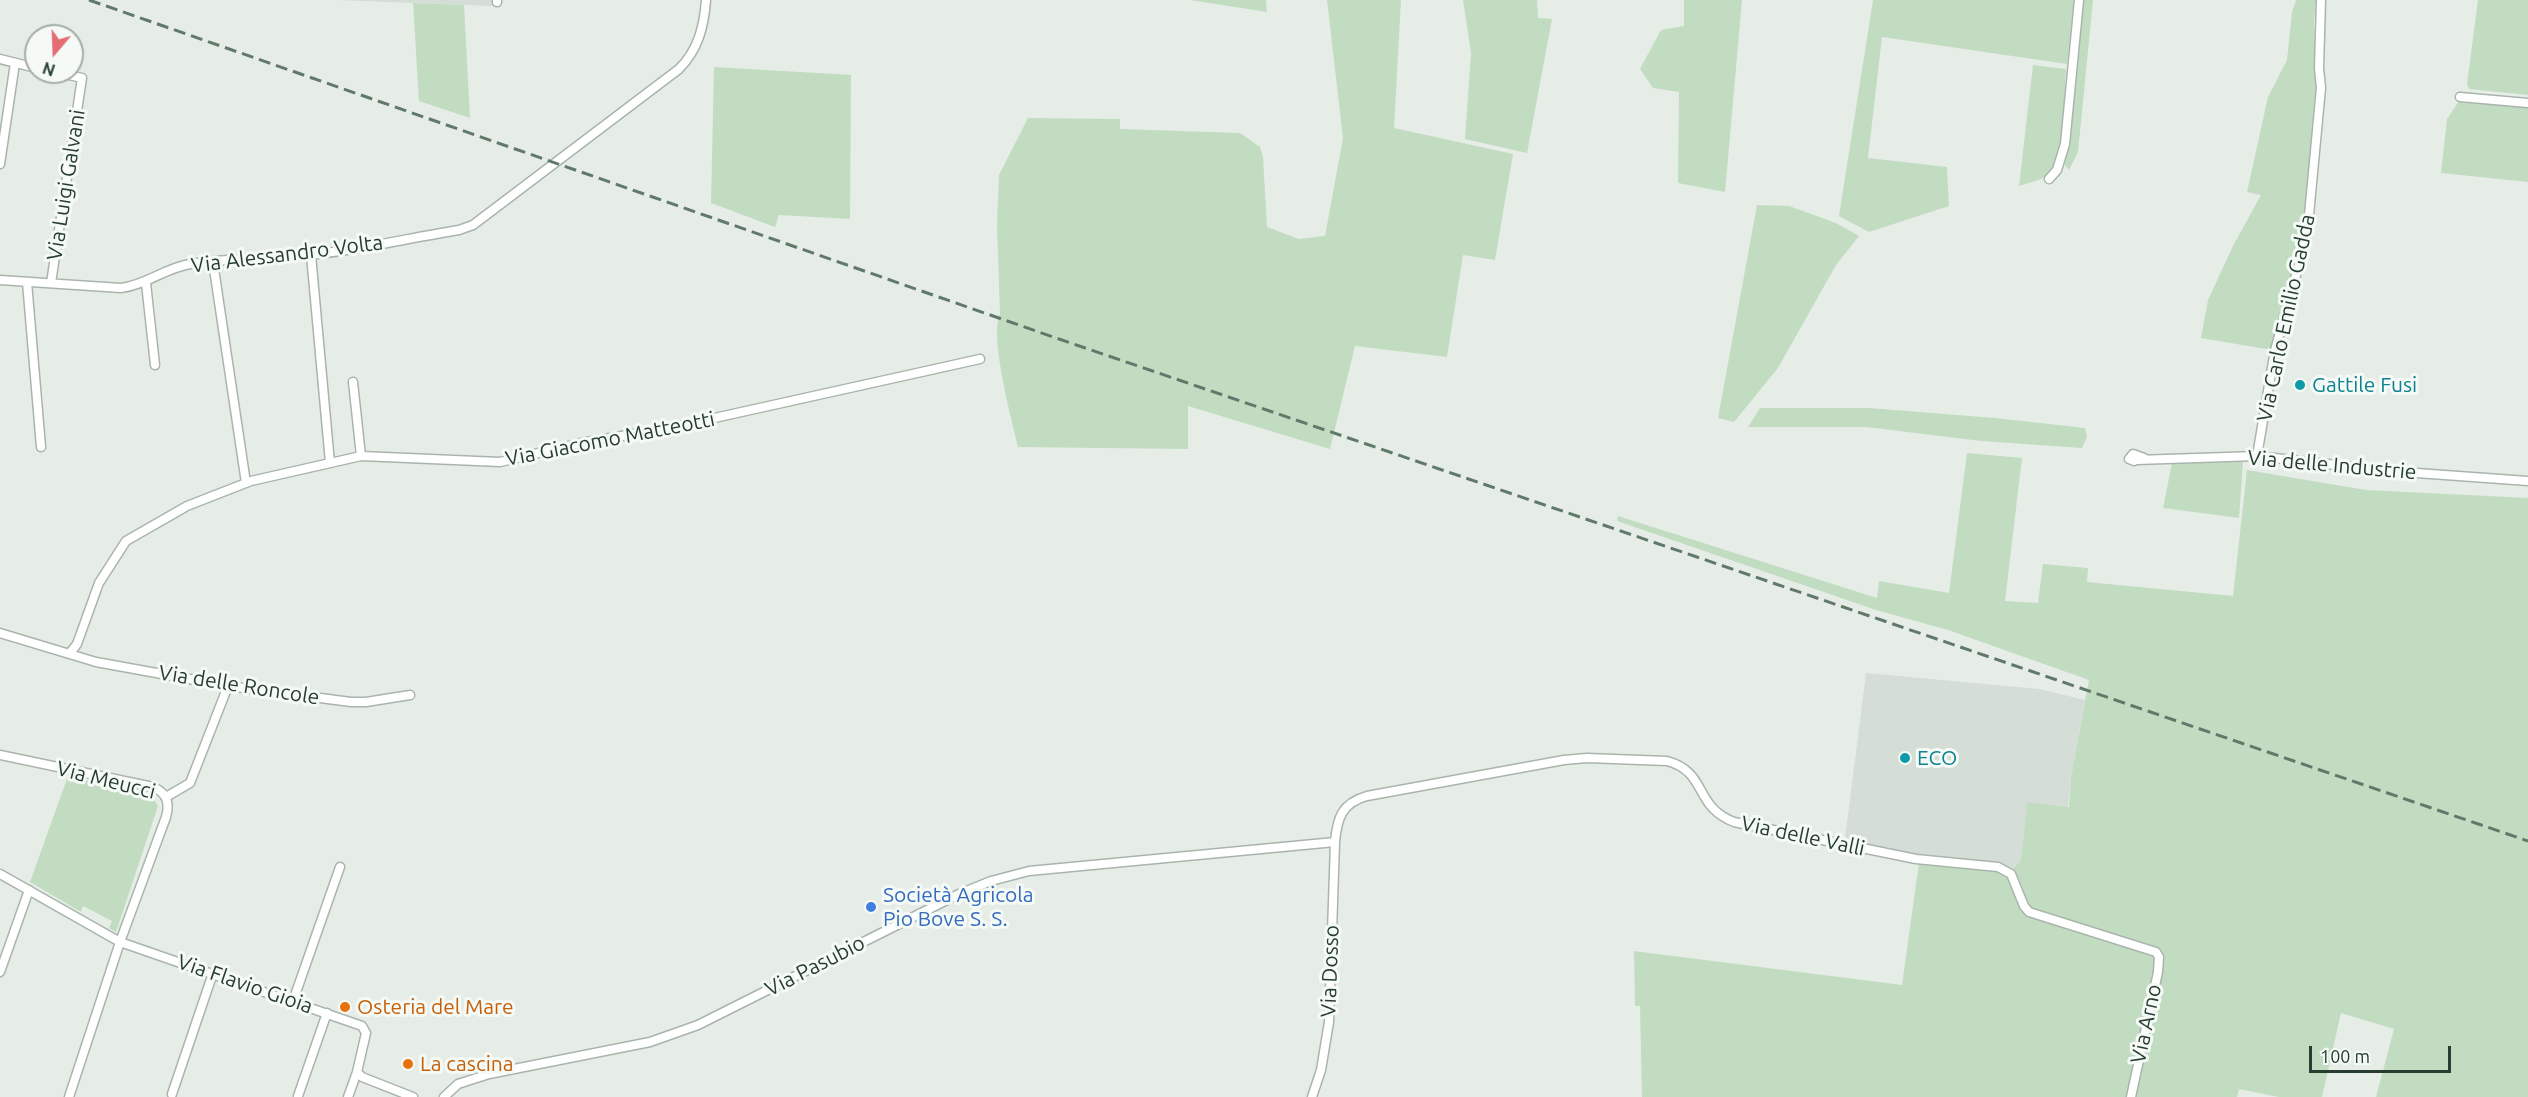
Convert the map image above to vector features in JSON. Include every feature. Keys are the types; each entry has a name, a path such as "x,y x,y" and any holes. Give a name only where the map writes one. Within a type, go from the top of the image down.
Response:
{"street":[{"name":"Via Alessandro Volta","path":"0,280 121,288 146,283 174,268 189,264 311,255 459,230 473,225 556,164 688,61 701,33 706,0"},
{"path":"2049,179 2057,170 2065,144 2079,0"},
{"name":"Via Carlo Emilio Gadda","path":"2257,456 2275,350 2307,236 2321,88 2319,68 2321,0"},
{"path":"0,59 24,65"},
{"path":"0,164 15,63"},
{"name":"Via Luigi Galvani","path":"51,283 81,84"},
{"path":"2460,97 2528,103"},
{"path":"311,255 330,463"},
{"path":"213,262 246,483"},
{"path":"27,282 41,447"},
{"path":"146,283 155,365"},
{"name":"Via Giacomo Matteotti","path":"70,653 77,644 99,583 126,541 187,506 246,483 361,456 500,462 581,442 674,427 980,358"},
{"path":"353,382 361,456"},
{"name":"Via delle Industrie","path":"2131,458 2257,456 2389,471 2528,481"},
{"path":"0,633 63,654 70,653"},
{"name":"Via delle Roncole","path":"70,653 96,662 228,686 351,702 410,695"},
{"path":"166,797 190,783 228,686"},
{"name":"Via Meucci","path":"0,755 153,787 166,797 168,805 166,817 120,942 69,1097"},
{"name":"Via delle Valli","path":"1335,842 1340,813 1356,799 1367,796 1563,760 1587,758 1666,761 1686,769 1695,779 1706,802 1714,811 1734,822 1916,859 1998,867 2011,874 2024,906 2029,912 2156,952"},
{"name":"Via Pasubio","path":"444,1097 458,1084 489,1074 650,1042 698,1025 859,943 991,881 1029,871 1335,842"},
{"name":"Via Dosso","path":"1312,1097 1321,1070 1329,1022 1335,842"},
{"path":"293,1001 340,867"},
{"name":"Via Flavio Gioia","path":"0,874 120,942 362,1026 366,1033 357,1072"},
{"path":"0,972 29,890"},
{"name":"Via Arno","path":"2131,1097 2158,972 2159,957 2156,952"},
{"path":"172,1094 213,973"},
{"path":"298,1096 327,1013"},
{"path":"348,1097 357,1072 362,1077 413,1097"}],"shaded area":[{"path":"337,0 493,0 493,6 413,3"},
{"path":"1866,673 2039,689 2085,700 2068,807 2027,802 2021,860 2012,868 1999,862 1917,854 1845,839"}],"green space":[{"path":"1190,0 1266,0 1267,12"},
{"path":"1327,0 1401,0 1394,128 1513,154 1495,260 1463,255 1447,357 1355,346 1330,449 1188,406 1188,449 1018,447 997,341 1000,314 997,225 999,175 1028,118 1120,119 1120,129 1240,133 1260,147 1263,157 1267,227 1299,239 1325,236 1343,138"},
{"path":"1463,0 1537,0 1538,18 1552,19 1527,153 1465,139 1471,53"},
{"path":"1684,0 1742,0 1725,192 1678,183 1679,92 1653,88 1640,69 1661,30 1684,26"},
{"path":"1873,0 2074,0 2067,64 1882,37 1868,158 1947,167 1949,206 1869,232 1839,216"},
{"path":"2083,0 2093,0 2078,152 2069,170 2065,165"},
{"path":"2296,0 2316,0 2314,20 2316,87 2303,239 2272,350 2201,338 2208,300 2233,246 2261,195 2247,192 2268,97 2287,60 2292,12"},
{"path":"2478,0 2528,0 2528,95 2469,89 2467,84"},
{"path":"413,3 464,5 470,118 419,101"},
{"path":"2033,65 2066,69 2062,126 2057,157 2052,169 2043,178 2019,186"},
{"path":"714,67 851,75 850,219 779,215 775,227 711,203"},
{"path":"2463,95 2528,103 2528,182 2441,173 2447,119"},
{"path":"1757,205 1789,206 1836,223 1859,236 1836,265 1778,368 1734,422 1718,418"},
{"path":"1760,408 1869,408 1995,418 2085,428 2087,437 2082,448 1981,441 1866,427 1748,427"},
{"path":"1967,453 2022,458 2005,601 2038,603 2043,564 2088,568 2087,582 2233,596 2247,470 2366,490 2528,498 2528,1097 2376,1097 2394,1029 2341,1013 2322,1097 2279,1097 2239,1089 2237,1097 1642,1097 1640,1006 1635,1006 1634,951 1902,985 1920,856 2010,871 2021,860 2027,802 2069,807 2071,777 2089,680 1948,630 1876,610 1617,521 1618,516 1877,598 1879,581 1949,593"},
{"path":"2243,462 2239,518 2163,508 2172,463"},
{"path":"68,776 151,795 158,806 116,932 109,928 112,921 83,906 81,912 30,882"}],"railway":[{"path":"89,0 1056,338 2528,841"}],"place":[{"name":"Gattile Fusi","path":"2300,385"},
{"name":"ECO","path":"1905,758"},
{"name":"Società Agricola Pio Bove S. S.","path":"871,907"},
{"name":"Osteria del Mare","path":"345,1007"},
{"name":"La cascina","path":"408,1064"}]}
